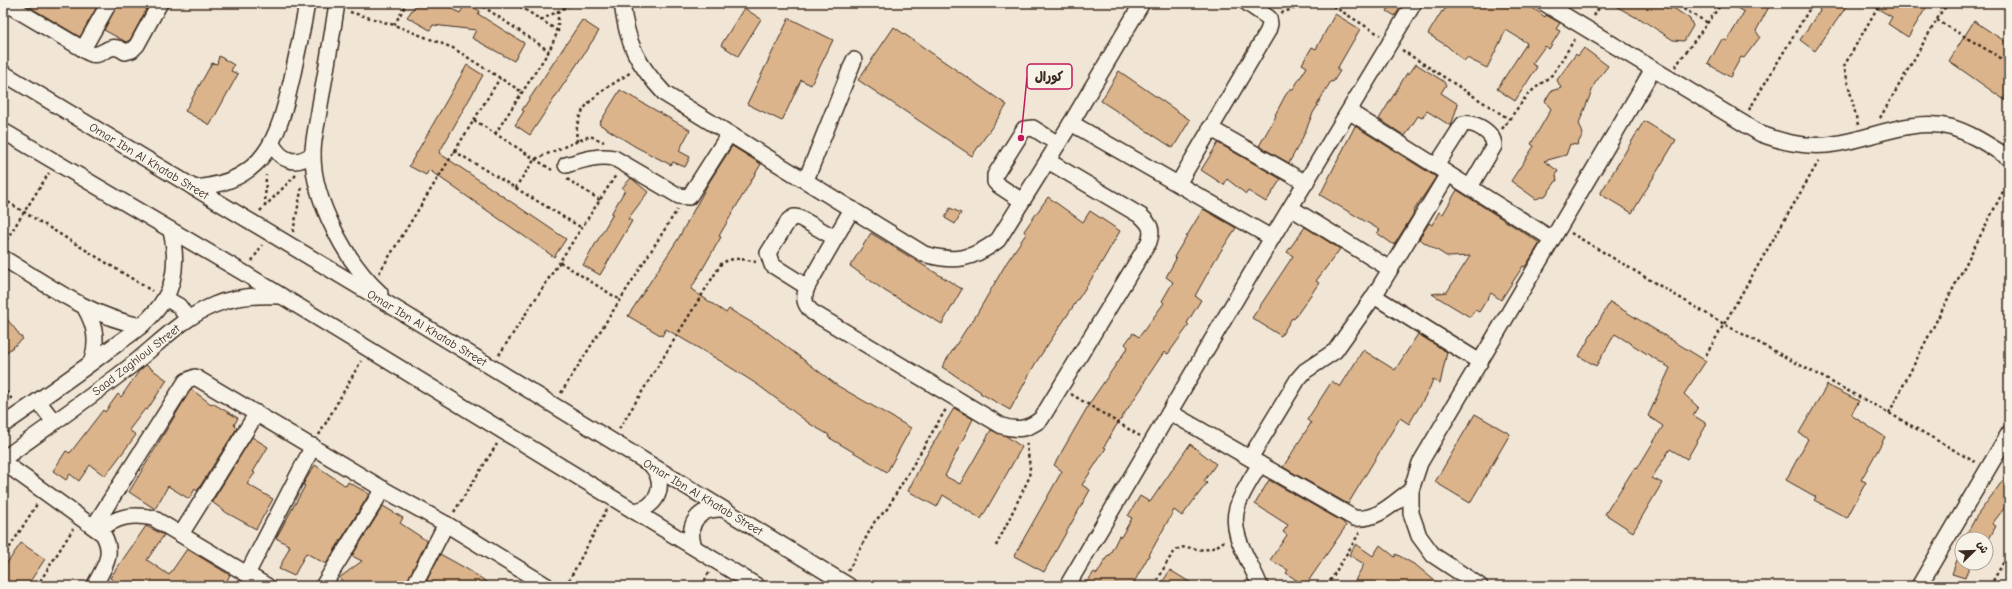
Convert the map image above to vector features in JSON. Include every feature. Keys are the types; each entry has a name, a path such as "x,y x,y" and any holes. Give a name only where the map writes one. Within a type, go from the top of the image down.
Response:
{"street":[{"path":"5,3 92,54 96,54 111,47 116,47 125,52 132,50 137,45 160,3"},
{"path":"82,49 109,3"},
{"path":"194,188 215,185 234,178 257,162 269,148 290,87 303,30 307,3"},
{"path":"622,3 626,29 634,53 648,75 665,94 924,254 943,259 963,259 982,252 998,240 1048,161 1142,3"},
{"path":"1178,184 1268,31 1270,24 1269,18 1247,3"},
{"path":"1067,586 1171,413 1272,238 1350,112 1414,3"},
{"path":"1544,3 1761,134 1783,142 1805,146 1828,145 1928,125 1948,127 1968,134 2009,158"},
{"path":"336,6 313,156 317,182 326,210 338,237 353,262 371,285 403,313"},
{"path":"806,180 854,60"},
{"path":"1480,586 1433,555 1419,536 1411,513 1411,490 1420,464 1653,69"},
{"name":"Omar Ibn Al Khatab Street","path":"3,73 403,313 845,584"},
{"path":"1350,112 1552,240"},
{"path":"1071,123 1272,238"},
{"path":"1263,583 1236,532 1237,507 1254,460 1298,379 1305,371 1335,351 1374,296 1390,269 1442,170 1463,124 1473,124 1491,136 1494,140 1492,150 1470,188"},
{"path":"1022,201 998,185 995,175 1024,129 1033,128 1058,144"},
{"path":"1210,128 1306,183"},
{"path":"3,130 56,163 244,273 757,586"},
{"path":"560,171 603,156 614,158 684,198 689,197 730,134"},
{"path":"269,148 277,152 285,159 295,161 304,160 313,156"},
{"path":"852,209 807,287 804,296 806,305 812,312 1002,426 1012,429 1023,429 1033,425 1041,419 1150,242 1152,233 1149,223 1142,216 1048,161"},
{"path":"1291,208 1390,269"},
{"path":"807,287 772,265 768,254 789,220 794,217 800,218 835,238"},
{"name":"Saad Zaghloul Street","path":"3,425 92,363 141,326 154,314 165,298 171,285 175,267 171,230"},
{"path":"3,258 85,308 113,319 141,326"},
{"name":"Saad Zaghloul Street","path":"3,460 123,372 188,319 215,304 232,299 254,296 282,296"},
{"path":"1374,296 1480,362"},
{"path":"165,298 179,306 188,319"},
{"path":"85,308 95,329 95,352 92,363"},
{"path":"96,528 188,378 199,377 383,489 446,524 547,586"},
{"path":"38,401 54,422"},
{"path":"181,534 257,413"},
{"path":"1171,413 1354,518 1368,518 1382,511 1411,490"},
{"path":"1919,586 1988,469 2004,453 2009,433"},
{"path":"247,574 313,446"},
{"path":"3,460 96,528 107,540 109,557 94,586"},
{"path":"634,511 648,507 658,495 659,480 652,466"},
{"path":"323,586 383,489"},
{"path":"694,547 691,531 699,516 706,511 722,509"},
{"path":"96,528 124,516 139,515 153,518 267,586"},
{"path":"414,586 446,524"}],"path":[{"path":"394,26 407,3"},
{"path":"478,3 549,51"},
{"path":"515,3 558,32"},
{"path":"541,20 574,3"},
{"path":"1269,18 1310,3"},
{"path":"1328,3 1509,119"},
{"path":"1673,3 1708,23"},
{"path":"1666,78 1722,3"},
{"path":"1742,122 1813,3"},
{"path":"1865,137 1844,66 1880,3"},
{"path":"1865,137 1943,9 1955,3"},
{"path":"336,6 453,48 522,92"},
{"path":"495,134 549,51 558,32 558,12"},
{"path":"1937,20 2009,63"},
{"path":"1494,140 1532,89 1553,74 1582,26"},
{"path":"577,142 575,131 581,111 588,103 641,64"},
{"path":"371,285 500,78"},
{"path":"474,120 495,134 560,171 600,200"},
{"path":"1706,355 1828,145"},
{"path":"265,206 269,148"},
{"path":"454,151 582,228"},
{"path":"250,221 313,156"},
{"path":"3,245 56,163"},
{"path":"491,368 624,164"},
{"path":"290,245 303,180"},
{"path":"1889,413 2009,180"},
{"path":"553,405 684,198"},
{"path":"3,199 165,298"},
{"path":"1560,226 1724,324 1889,413 1988,469"},
{"path":"244,273 269,233"},
{"path":"612,441 721,264 735,258 772,265"},
{"path":"560,262 620,300"},
{"path":"313,446 368,349"},
{"path":"1060,388 1153,443"},
{"path":"845,584 875,521 887,509 953,397"},
{"path":"996,546 1029,478 1030,467 1023,429"},
{"path":"446,524 504,433"},
{"path":"3,558 46,492"},
{"path":"566,586 612,498"},
{"path":"37,586 80,517"},
{"path":"1327,586 1368,518"},
{"path":"1155,586 1174,554 1179,549 1186,547 1197,550 1216,548 1236,532"},
{"path":"1990,586 2009,553"},
{"path":"2003,563 2009,566"}],"building":[{"path":"23,3 99,3 80,37"},
{"path":"118,3 150,3 130,40 126,42 104,30"},
{"path":"417,3 442,3 460,13 466,3 480,11 478,14 524,43 514,61 472,38 476,30 433,25 430,30 407,17"},
{"path":"1392,3 1403,3 1395,16 1387,11"},
{"path":"1449,3 1526,3 1545,17 1546,15 1560,23 1556,29 1560,31 1549,49 1545,46 1532,64 1537,67 1515,101 1497,89 1527,43 1506,30 1487,68 1467,58 1464,61 1447,46 1428,34 1442,11 1443,12"},
{"path":"1610,3 1660,3 1670,10 1672,7 1690,19 1693,26 1684,41 1673,40 1639,18"},
{"path":"1728,3 1771,3 1756,31 1760,37 1744,58 1741,57 1730,77 1708,64 1722,39 1727,41 1744,12"},
{"path":"1816,3 1849,3 1815,51 1800,40 1820,10"},
{"path":"1868,3 1929,3 1908,37 1888,24 1892,17"},
{"path":"744,8 761,19 738,56 721,45"},
{"path":"1335,14 1360,29 1337,69 1340,71 1333,82 1331,81 1317,105 1302,139 1289,163 1259,146 1276,116 1275,115 1285,96 1290,89 1293,89 1307,67 1302,64 1312,47 1316,49"},
{"path":"789,18 833,40 811,85 801,80 782,121 747,104"},
{"path":"582,20 599,31 530,135 515,125 524,111 522,110"},
{"path":"1974,21 2009,44 2009,103 1949,61"},
{"path":"894,27 1007,105 972,156 858,80"},
{"path":"1584,48 1608,66 1595,83 1579,123 1583,134 1577,145 1570,144 1566,155 1544,161 1558,171 1556,175 1557,180 1546,195 1536,199 1511,181 1534,146 1531,144 1551,109 1545,101 1551,91 1561,88 1557,80 1576,54 1578,56"},
{"path":"219,56 234,65 231,71 238,74 210,125 185,111 212,63 217,64"},
{"path":"1416,64 1443,81 1446,85 1441,93 1458,104 1451,126 1427,111 1422,118 1418,116 1405,136 1379,119 1407,73 1409,74"},
{"path":"467,65 483,75 439,153 566,239 554,257 429,170 426,175 409,166"},
{"path":"1119,71 1190,120 1173,148 1101,101"},
{"path":"620,90 690,130 679,151 690,157 685,167 673,162 671,165 636,147 599,124"},
{"path":"1644,121 1676,140 1632,213 1600,194"},
{"path":"1355,126 1436,177 1394,245 1377,233 1380,230 1320,195"},
{"path":"1218,143 1281,179 1266,202 1248,191 1246,194 1227,179 1224,185 1201,170"},
{"path":"732,146 761,164 719,236 721,237 691,289 726,313 729,309 766,331 838,386 911,428 887,472 828,437 829,435 810,424 758,385 722,362 666,329 662,336 628,316 678,239 708,184"},
{"path":"631,178 648,192 628,219 632,221 600,275 583,265 613,214 611,214 625,190 622,188"},
{"path":"1457,190 1540,243 1501,300 1491,293 1479,312 1475,310 1470,317 1432,294 1447,292 1470,256 1448,257 1419,239 1429,223 1432,225 1439,212 1443,214"},
{"path":"1048,197 1083,222 1090,211 1120,231 1096,272 1035,364 1010,410 980,393 981,392 942,367 970,323 971,324 1007,262 1026,234 1024,231"},
{"path":"950,208 961,213 955,224 945,218"},
{"path":"1203,209 1236,228 1215,260 1195,296 1201,300 1187,323 1189,325 1168,354 1164,352 1116,426 1104,447 1106,448 1082,485 1090,490 1044,572 1014,556 1062,471 1054,465 1091,401 1128,347 1125,344 1133,333 1139,337 1164,303 1162,301 1173,282 1166,277 1176,259 1174,257"},
{"path":"1305,227 1340,249 1316,281 1319,283 1294,319 1292,318 1281,336 1252,318 1293,256 1287,252"},
{"path":"871,233 962,289 942,324 885,291 850,266"},
{"path":"1610,302 1706,361 1684,394 1698,407 1693,415 1707,424 1687,459 1670,449 1652,478 1662,483 1633,532 1605,514 1635,467 1637,469 1663,426 1648,416 1670,368 1615,334 1596,366 1579,356"},
{"path":"3,314 23,339 3,355"},
{"path":"1418,334 1447,352 1440,384 1433,379 1429,390 1409,424 1400,418 1348,504 1283,467 1311,423 1307,420 1332,381 1340,387 1363,350 1395,370"},
{"path":"146,365 167,380 147,410 145,409 129,430 136,435 105,476 90,465 79,481 70,474 66,480 53,471 66,451 70,453 103,410 105,412 118,394 121,397 139,371"},
{"path":"1827,385 1859,401 1851,415 1885,437 1861,480 1866,482 1847,518 1814,500 1816,497 1786,480 1808,439 1799,433"},
{"path":"191,389 211,404 212,403 238,418 234,425 237,428 197,491 195,489 189,499 168,486 155,509 129,492"},
{"path":"954,408 973,419 945,476 960,484 991,430 1006,436 1022,447 981,519 943,495 937,507 908,491 923,461"},
{"path":"1475,414 1510,434 1470,503 1435,482"},
{"path":"252,437 268,447 253,472 255,473 247,484 273,499 256,529 227,513 212,502"},
{"path":"1190,444 1216,464 1204,481 1207,483 1182,516 1174,510 1132,586 1084,586 1094,572 1097,574 1108,555 1109,556 1119,536 1121,537 1132,518 1128,516 1140,496 1150,502"},
{"path":"315,465 346,486 348,482 368,493 368,496 326,564 306,553 294,576 279,569 290,546 276,538 305,486 303,485 305,481"},
{"path":"2009,472 2009,502 1992,524 1996,526 1993,531 1968,531 1976,517"},
{"path":"1269,480 1343,522 1346,526 1305,586 1286,573 1288,570 1270,560 1287,535 1283,532 1288,525 1255,504"},
{"path":"383,506 403,518 400,523 427,541 405,586 349,586 339,578 362,561 352,556"},
{"path":"146,526 164,535 147,560 169,575 187,549 230,575 224,586 121,586 110,578"},
{"path":"21,543 45,559 27,586 3,586 3,569"},
{"path":"1356,544 1373,556 1380,545 1395,557 1396,554 1417,566 1441,586 1352,586 1364,564 1349,555"},
{"path":"440,554 467,569 493,586 424,586"},
{"path":"1954,568 1954,571 1968,571 1965,578 1952,574"},
{"path":"1170,570 1196,586 1160,586"}],"place":[{"name":"كورال","path":"1021,138"}]}
